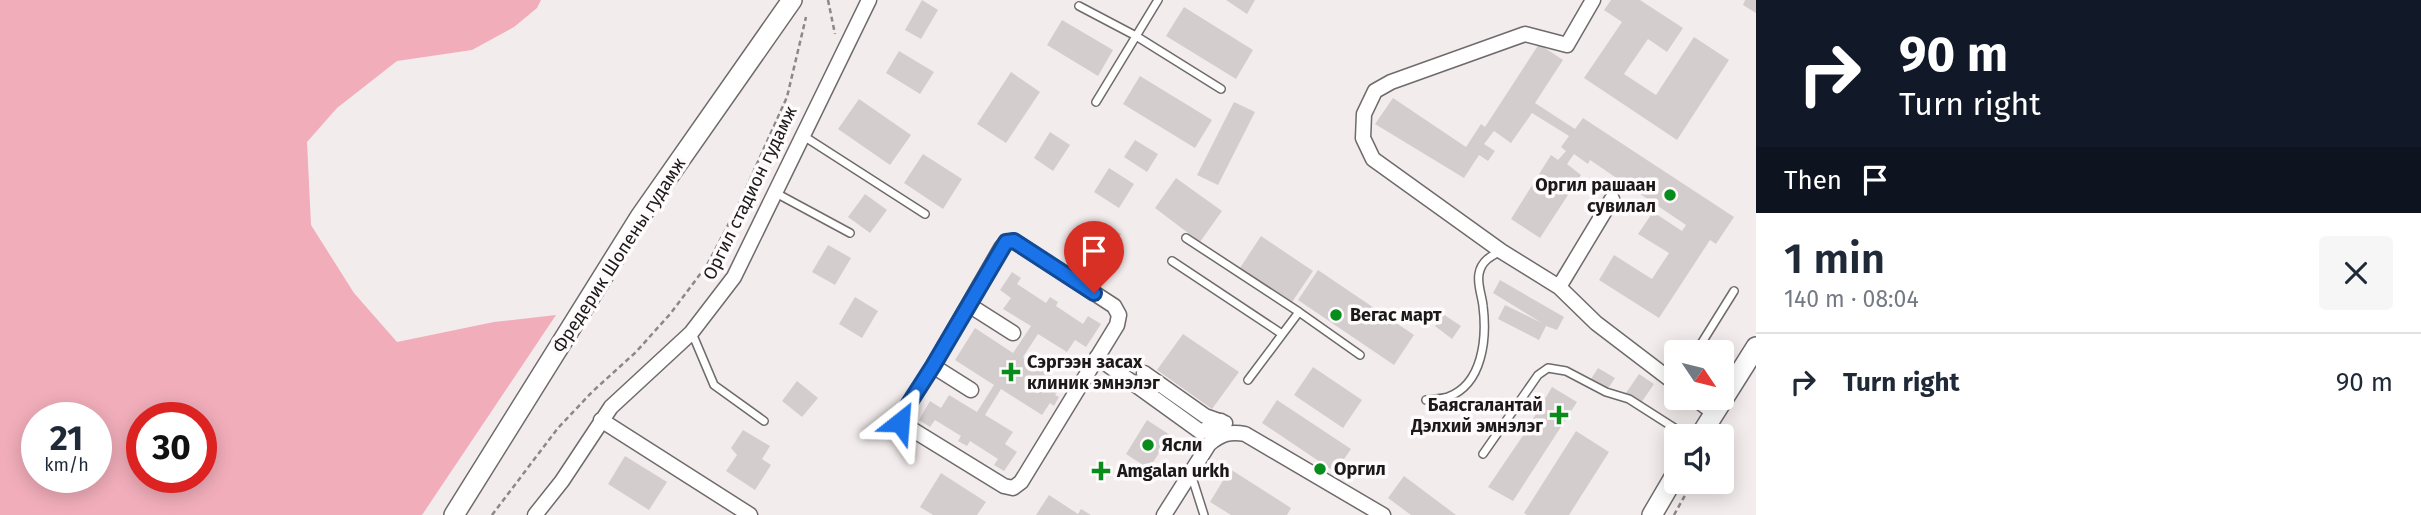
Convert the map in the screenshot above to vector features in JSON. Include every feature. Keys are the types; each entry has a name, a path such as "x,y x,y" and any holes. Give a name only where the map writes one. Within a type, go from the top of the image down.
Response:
{"street":[{"name":"Фредерик Шопены гудамж","path":"454,515 640,217 792,0"},
{"name":"Оргил стадион гудамж","path":"534,515 562,481 611,407 691,333 734,277 869,0"},
{"path":"1593,0 1567,45 1525,34 1391,82 1375,91 1364,114 1363,138 1373,159 1501,251 1559,287 1596,323 1664,375"},
{"path":"1559,287 1612,199"},
{"path":"1014,241 1114,306 1119,315 1117,325 1021,482 1013,488 1004,486 900,422 969,305 1001,248 1006,242 1014,241"},
{"path":"969,305 1013,333"},
{"path":"1707,424 1756,347"},
{"path":"1097,357 1200,432 1222,421"},
{"path":"933,366 971,390"},
{"path":"1144,373 1205,416 1222,421 1383,515"},
{"path":"1710,410 1714,413"},
{"path":"601,419 750,515"},
{"path":"1164,515 1209,444 1233,432 1245,434"},
{"path":"1652,515 1664,494"}],"lane":[{"path":"1096,102 1158,0"},
{"path":"1079,6 1136,36 1221,89"},
{"path":"802,134 925,214"},
{"path":"774,192 850,233"},
{"path":"1186,238 1360,355"},
{"path":"1426,400 1448,396 1466,385 1478,367 1484,342 1484,308 1479,273 1487,258 1501,251"},
{"path":"1172,261 1282,334"},
{"path":"1703,340 1734,291"},
{"path":"1248,380 1299,312"},
{"path":"691,333 714,385 764,421"},
{"path":"1483,454 1538,375 1548,368 1566,370 1605,392 1629,399 1668,424"},
{"path":"1191,473 1204,515"}],"path":[{"path":"828,0 839,57"},
{"path":"492,515 558,428 645,343 707,265 738,206 787,97 806,17"},
{"path":"1674,515 1686,494"}],"shaded area":[{"path":"0,0 541,0 537,8 514,27 472,50 397,61 337,108 307,142 311,225 354,293 397,342 494,322 556,315 422,515 0,515"}],"building":[{"path":"922,0 938,10 921,39 905,30"},
{"path":"1226,0 1255,0 1247,14"},
{"name":"Оргил рашаан сувилал","path":"1611,0 1640,0 1683,28 1667,52 1648,39 1624,74 1656,95 1694,37 1729,60 1677,140 1584,78 1622,22 1604,10"},
{"path":"1745,0 1756,0 1756,13 1743,5"},
{"path":"1184,7 1253,50 1236,79 1166,36"},
{"path":"1062,20 1113,50 1098,76 1047,45"},
{"name":"Оргил рашаан сувилал","path":"1539,44 1563,60 1535,103 1575,129 1583,118 1734,217 1716,244 1710,240 1659,318 1599,280 1614,255 1652,279 1669,253 1638,234 1653,212 1682,231 1686,225 1590,160 1588,164 1574,154 1567,164 1581,175 1540,238 1511,219 1551,155 1558,160 1566,151 1561,147 1569,136 1532,113 1511,143 1494,131 1484,144 1495,151 1488,161 1479,155 1464,178 1375,124 1393,98 1466,147 1481,124 1485,127"},
{"path":"899,51 934,72 920,94 886,73"},
{"path":"1011,72 1040,92 1006,143 977,124"},
{"path":"1140,76 1212,120 1195,148 1123,104"},
{"path":"859,99 911,135 890,165 838,129"},
{"path":"1234,102 1255,112 1218,185 1197,175"},
{"path":"1050,132 1070,145 1053,171 1034,158"},
{"path":"1135,140 1158,154 1147,172 1124,157"},
{"path":"923,154 962,179 943,209 904,183"},
{"path":"1109,168 1134,184 1119,208 1094,192"},
{"path":"1176,178 1222,211 1200,242 1155,208"},
{"path":"865,194 887,210 870,233 848,217"},
{"path":"1106,225 1121,234 1106,259 1091,250"},
{"path":"1261,236 1313,271 1290,305 1238,271"},
{"path":"828,245 851,258 835,285 812,272"},
{"path":"1318,270 1414,335 1394,365 1298,300"},
{"name":"Сэргээн засах клиник эмнэлэг","path":"1012,272 1021,278 1017,284 1046,303 1050,297 1058,302 1056,306 1083,324 1088,316 1101,324 1086,347 1075,340 1067,352 1038,334 1023,357 1063,383 1055,395 1059,397 1054,406 1050,403 1042,415 1001,389 985,415 1013,432 1005,444 1017,452 1004,471 994,465 998,459 970,441 967,446 958,441 961,436 935,420 930,427 919,420 930,401 941,408 949,395 977,412 994,385 955,360 975,328 1013,353 1031,326 1003,309 1011,298 1000,290"},
{"path":"1500,280 1564,317 1557,330 1546,326 1539,340 1498,319 1505,305 1542,323 1493,293"},
{"path":"855,297 878,311 862,338 839,324"},
{"path":"1443,314 1461,326 1452,339 1435,326"},
{"path":"1183,334 1239,372 1212,409 1157,370"},
{"path":"1313,367 1362,400 1343,428 1294,395"},
{"path":"1598,368 1615,378 1607,390 1591,379"},
{"path":"1639,374 1654,384 1641,403 1626,393"},
{"path":"797,381 818,398 802,417 782,401"},
{"name":"Баясгалантай Дэлхий эмнэлэг","path":"1552,387 1577,402 1513,501 1488,487"},
{"path":"1277,400 1351,449 1335,472 1262,423"},
{"name":"Ясли","path":"1147,420 1170,435 1149,469 1126,454"},
{"path":"743,430 770,446 762,459 771,465 755,490 726,471 737,455 731,448"},
{"path":"1576,431 1609,452 1569,515 1527,515 1524,513"},
{"path":"625,456 667,482 649,510 608,484"},
{"path":"1230,469 1291,508 1287,515 1231,515 1210,502"},
{"path":"941,473 986,502 977,515 933,515 920,507"},
{"path":"1404,476 1456,515 1411,515 1388,498"},
{"path":"1049,495 1078,514 1081,509 1091,515 1036,515"}],"place":[{"name":"Оргил рашаан сувилал","path":"1670,195"},
{"name":"Вегас март","path":"1336,315"},
{"name":"Сэргээн засах клиник эмнэлэг","path":"1011,372"},
{"name":"Баясгалантай Дэлхий эмнэлэг","path":"1559,415"},
{"name":"Ясли","path":"1148,445"},
{"name":"Оргил","path":"1320,469"},
{"name":"Amgalan urkh","path":"1101,471"}],"route":[{"path":"900,422 1006,242 1014,241 1094,293"}]}
